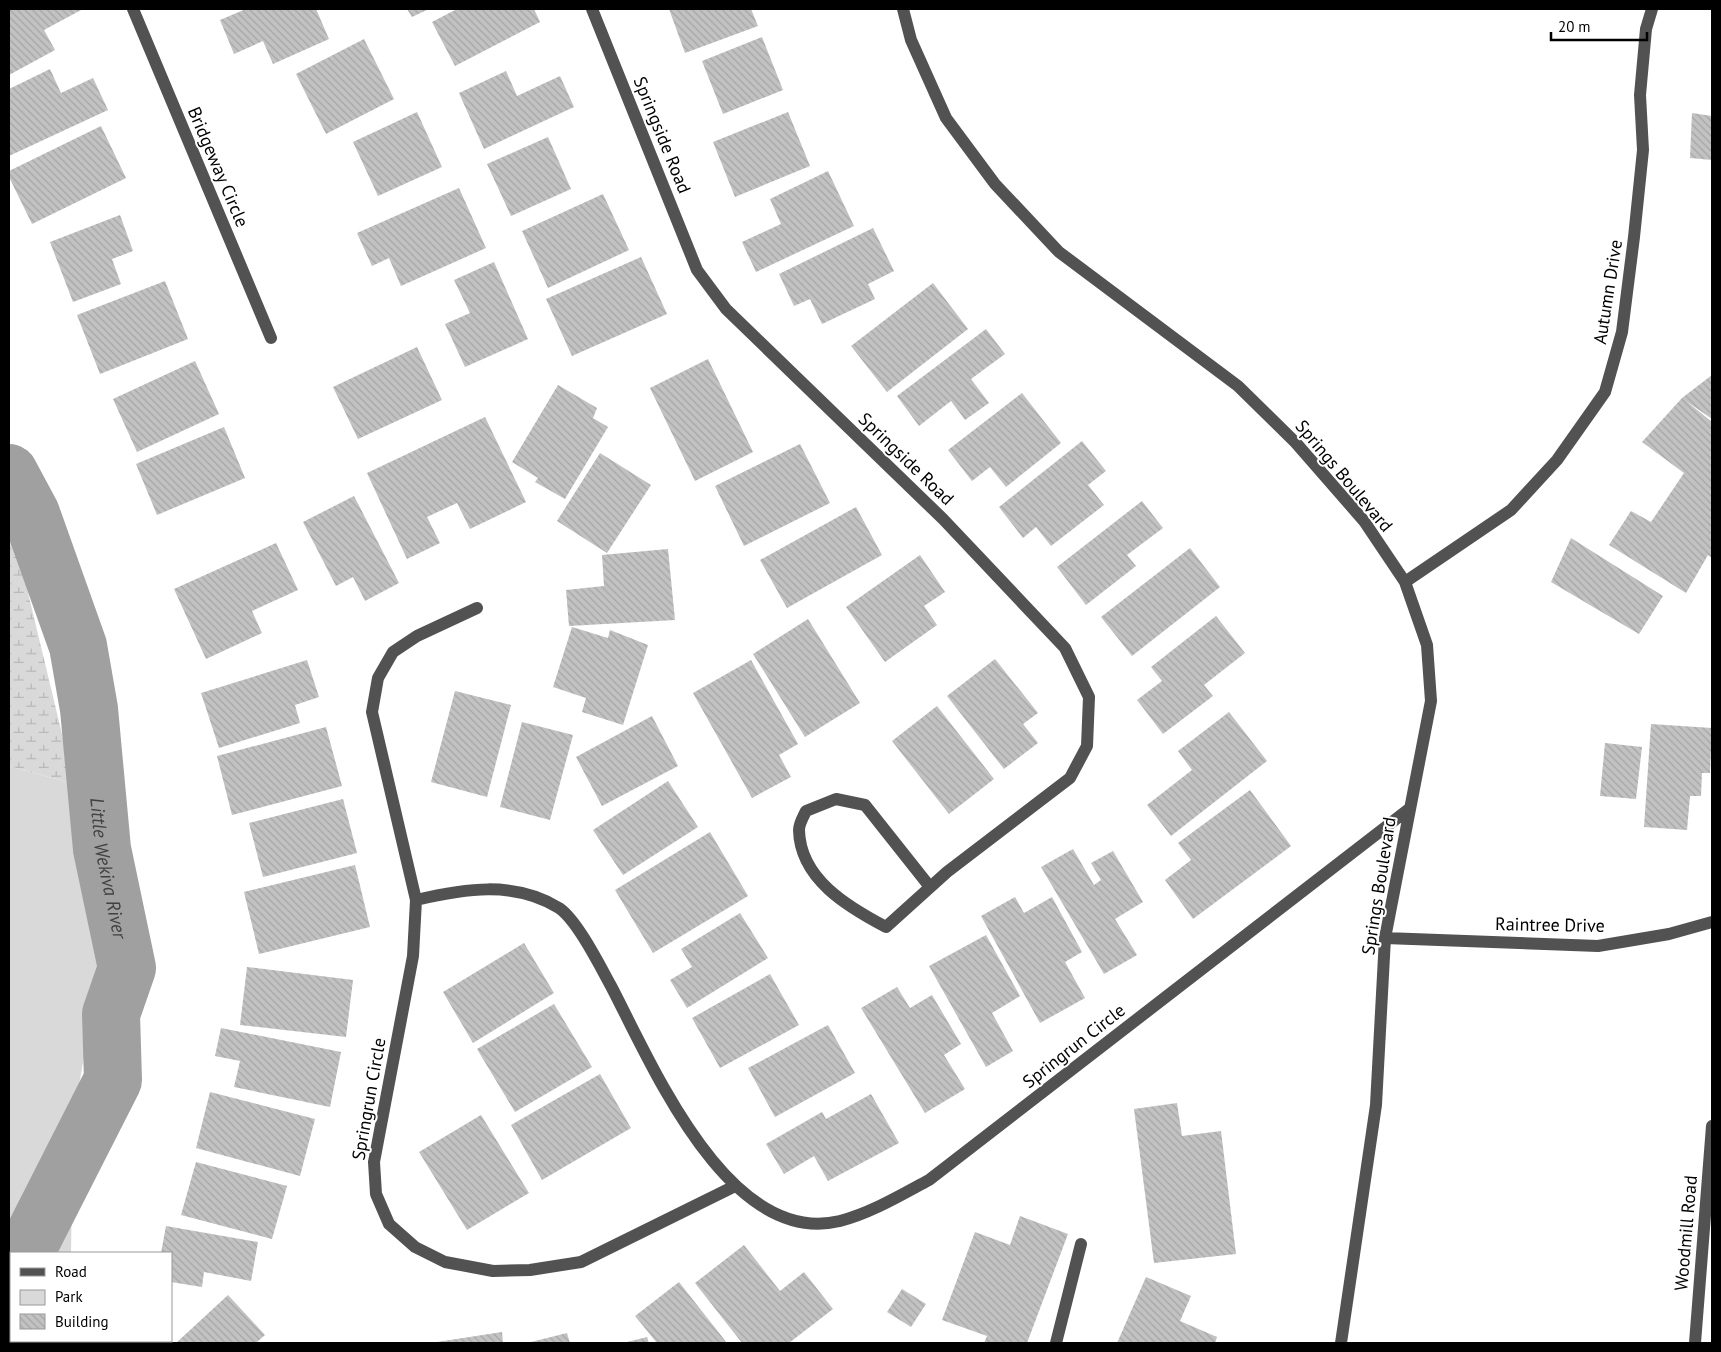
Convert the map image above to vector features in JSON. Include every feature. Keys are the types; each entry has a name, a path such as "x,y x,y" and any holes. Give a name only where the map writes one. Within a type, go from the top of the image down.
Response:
{"street":[{"name":"Bridgeway Circle","path":"133,9 271,338"},
{"name":"Springside Road","path":"592,9 697,270 726,309 943,519 1065,648 1089,696 1086,746 1070,778 930,887 886,927 856,912 836,898 816,875 804,853 799,828 806,812 836,799 865,805 930,887"},
{"name":"Springs Boulevard","path":"903,9 911,40 946,118 996,184 1059,252 1244,392 1296,443 1364,521 1405,582 1427,645 1431,701 1385,938 1376,1105 1342,1343"},
{"name":"Autumn Drive","path":"1405,582 1511,510 1557,460 1605,392 1622,332 1634,237 1643,150 1640,96 1646,29 1652,9"},
{"name":"Springrun Circle","path":"477,608 417,636 393,652 378,678 372,712 416,900 413,956 374,1162 376,1194 389,1224 415,1247 445,1262 493,1271 530,1270 582,1262 735,1186"},
{"name":"Springrun Circle","path":"416,900 458,890 496,888 534,898 560,909 586,940 675,1105 705,1154 735,1186 764,1209 811,1223 839,1221 875,1208 929,1180 1409,810"},
{"name":"Raintree Drive","path":"1385,938 1598,946 1669,934 1712,922"},
{"name":"Woodmill Road","path":"1695,1343 1712,1126"},
{"path":"1056,1343 1081,1244"}],"green space":[{"path":"9,530 19,555 74,784 9,766"},
{"path":"9,766 74,784 107,921 73,1121 71,1252 10,1252 10,1342 70,1343 9,1343"}],"building":[{"path":"83,9 44,30 55,50 9,75 9,10"},
{"path":"246,9 316,9 329,39 273,64 263,41 234,54 220,20"},
{"path":"407,9 429,9 412,17"},
{"path":"457,9 534,9 540,22 455,66 432,22"},
{"path":"669,9 751,9 758,26 685,53"},
{"path":"762,37 783,90 723,114 702,61"},
{"path":"364,39 394,99 326,134 296,74"},
{"path":"50,69 61,93 93,78 108,110 9,156 9,89"},
{"path":"506,71 517,96 560,76 574,107 484,149 459,93"},
{"path":"417,112 442,167 378,196 353,142"},
{"path":"788,112 810,166 735,197 713,142"},
{"path":"1692,113 1712,116 1712,160 1690,158"},
{"path":"101,126 126,178 32,224 9,177 9,171"},
{"path":"548,137 571,189 511,216 487,164"},
{"path":"828,171 854,226 756,272 742,242 781,224 770,199"},
{"path":"459,188 486,248 401,286 389,258 372,266 357,233"},
{"path":"603,194 629,250 548,288 522,231"},
{"path":"120,215 133,251 112,259 121,284 73,302 50,242"},
{"path":"873,228 894,271 868,284 875,299 822,324 810,299 794,306 779,274"},
{"path":"641,257 667,314 572,356 546,299"},
{"path":"494,262 528,339 465,367 445,324 470,313 454,280"},
{"path":"165,281 188,339 100,374 77,315"},
{"path":"933,283 968,329 887,392 851,346"},
{"path":"986,329 1005,354 971,379 989,403 965,420 951,401 919,426 897,396"},
{"path":"417,347 442,400 358,439 333,387"},
{"path":"708,359 753,452 695,481 650,388"},
{"path":"195,361 219,414 137,452 113,399"},
{"path":"1712,375 1712,419 1686,401 1712,422 1712,558 1708,555 1686,593 1609,545 1631,511 1651,522 1684,473 1642,442 1682,398"},
{"path":"558,385 597,408 593,418 608,427 565,499 535,482 538,478 512,462"},
{"path":"1022,393 1061,443 1006,487 990,467 972,481 948,450"},
{"path":"485,417 526,502 470,529 457,503 427,517 440,543 407,559 367,473"},
{"path":"224,427 245,478 157,515 136,464"},
{"path":"1082,441 1106,471 1088,485 1104,505 1051,546 1036,527 1023,538 999,507"},
{"path":"800,444 830,503 744,546 715,486"},
{"path":"600,453 651,485 607,553 557,521"},
{"path":"354,496 399,583 365,601 353,577 336,586 303,522"},
{"path":"1142,501 1163,528 1127,555 1136,566 1086,605 1057,567"},
{"path":"856,507 882,555 787,608 760,560"},
{"path":"1571,538 1663,596 1639,634 1551,582"},
{"path":"276,543 298,590 252,611 262,633 206,659 174,589"},
{"path":"1190,548 1220,587 1132,656 1101,617"},
{"path":"668,549 675,620 569,626 566,590 604,586 602,555"},
{"path":"920,555 945,592 924,606 937,625 885,662 846,607"},
{"path":"1216,616 1245,653 1204,685 1213,696 1163,734 1137,700 1162,681 1151,667"},
{"path":"808,619 860,703 805,737 753,654"},
{"path":"572,627 608,638 610,630 648,645 623,725 582,712 586,698 553,687"},
{"path":"995,659 1038,713 1023,724 1038,743 1004,769 947,696"},
{"path":"307,660 319,697 295,705 300,723 219,748 201,693"},
{"path":"751,660 798,744 779,755 791,777 752,798 693,693"},
{"path":"455,691 511,705 487,797 431,782"},
{"path":"937,706 994,779 949,814 892,741"},
{"path":"1229,712 1267,761 1171,836 1147,805 1192,770 1178,751"},
{"path":"652,716 678,766 602,806 576,757"},
{"path":"522,722 573,735 550,820 500,807"},
{"path":"1651,724 1712,728 1710,773 1702,773 1701,796 1690,796 1687,830 1644,827"},
{"path":"326,727 342,786 232,815 217,756"},
{"path":"1605,743 1642,747 1636,799 1600,796"},
{"path":"668,781 698,827 623,875 593,830"},
{"path":"1250,790 1291,846 1193,919 1165,880 1191,860 1178,843"},
{"path":"343,799 357,853 263,877 249,823"},
{"path":"710,832 748,896 653,953 615,890"},
{"path":"1073,849 1094,885 1101,880 1091,863 1113,851 1143,902 1115,919 1137,955 1104,974 1041,867"},
{"path":"355,865 370,927 259,954 244,892"},
{"path":"1015,897 1024,913 1052,897 1082,952 1065,962 1085,998 1040,1023 981,916"},
{"path":"740,913 768,958 687,1008 670,980 692,967 681,949"},
{"path":"986,935 1020,996 992,1013 1013,1051 986,1067 929,966"},
{"path":"524,943 554,993 473,1043 443,992"},
{"path":"247,967 353,980 346,1037 240,1025"},
{"path":"770,974 799,1025 720,1068 692,1018"},
{"path":"897,987 910,1008 932,995 961,1044 944,1055 965,1089 925,1113 861,1008"},
{"path":"554,1004 592,1067 515,1112 477,1049"},
{"path":"828,1025 855,1073 775,1117 748,1068"},
{"path":"221,1028 341,1052 330,1107 234,1087 240,1061 215,1056"},
{"path":"600,1074 631,1128 542,1180 511,1125"},
{"path":"210,1092 315,1119 300,1176 196,1148"},
{"path":"871,1094 899,1143 828,1181 814,1156 784,1174 766,1144 822,1112 826,1119"},
{"path":"1177,1103 1182,1136 1221,1131 1236,1254 1154,1263 1134,1109"},
{"path":"481,1115 529,1193 467,1230 419,1152"},
{"path":"196,1162 287,1186 272,1239 181,1215"},
{"path":"1020,1216 1068,1234 1027,1343 984,1343 987,1336 942,1320 975,1232 1010,1245"},
{"path":"166,1226 258,1242 251,1281 204,1272 202,1287 172,1282 172,1252 161,1252"},
{"path":"744,1245 780,1291 804,1272 833,1309 789,1343 742,1343 695,1283"},
{"path":"1146,1277 1191,1296 1180,1321 1217,1337 1215,1343 1117,1343"},
{"path":"679,1282 727,1343 657,1343 635,1316"},
{"path":"902,1289 926,1304 911,1327 887,1312"},
{"path":"228,1295 265,1335 256,1343 176,1343"},
{"path":"502,1332 503,1343 437,1343 437,1342"},
{"path":"567,1333 570,1343 527,1343"},
{"path":"647,1337 649,1343 623,1343"}],"waterway":[{"name":"Little Wekiva River","path":"9,473 31,514 78,646 89,709 102,849 127,968 111,1014 113,1080 26,1252"}]}
